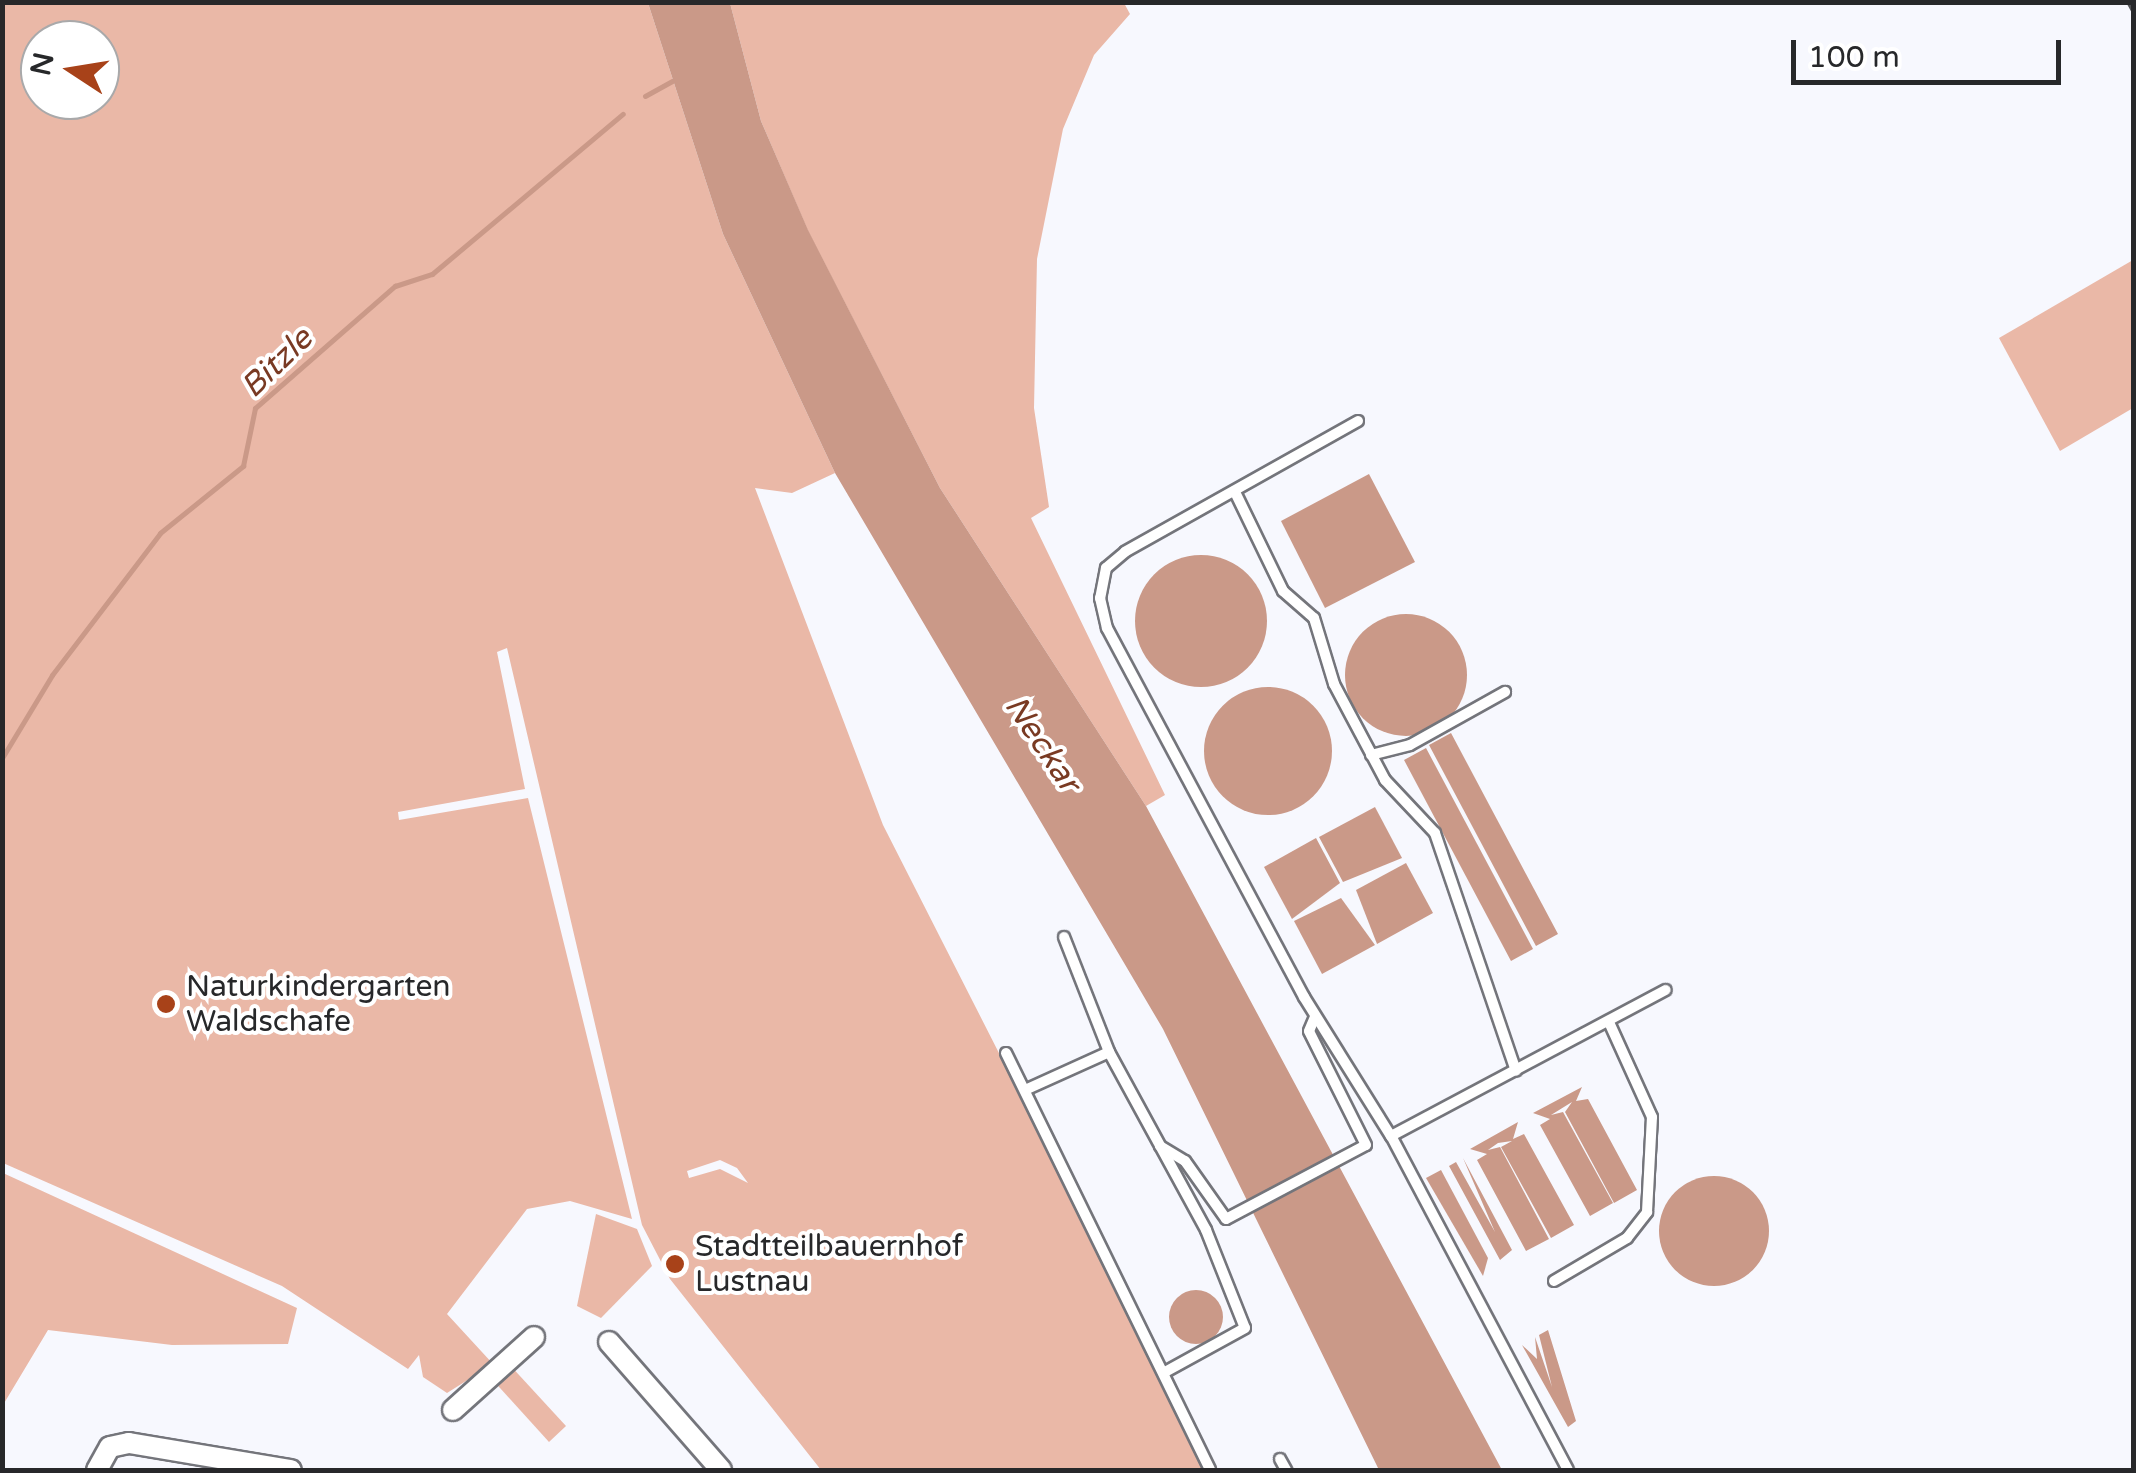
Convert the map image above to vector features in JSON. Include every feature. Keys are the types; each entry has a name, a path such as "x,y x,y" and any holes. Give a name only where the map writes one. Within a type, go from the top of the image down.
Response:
{"street":[{"path":"454,1410 534,1338"},
{"path":"609,1342 721,1470"},
{"path":"97,1470 110,1447 129,1443 291,1470"}],"lane":[{"path":"1358,421 1125,552 1106,568 1100,598 1107,628 1315,1017 1391,1136 1568,1470"},
{"path":"1235,492 1283,591 1314,618 1370,755 1435,833 1516,1071"},
{"path":"1370,755 1410,745 1505,692"},
{"path":"1064,937 1109,1052 1160,1146 1246,1328 1165,1372"},
{"path":"1391,1136 1666,990"},
{"path":"1160,1146 1185,1161 1226,1219 1368,1140 1309,1031 1315,1017"},
{"path":"1554,1281 1627,1238 1647,1212 1654,1181 1652,1117 1609,1022"},
{"path":"1006,1052 1210,1470"},
{"path":"1024,1090 1109,1052"},
{"path":"1280,1459 1286,1470"}],"shaded area":[{"path":"3,3 648,3 723,234 835,473 792,493 755,488 883,825 1211,1470 821,1470 670,1279 642,1225 507,648 497,652 525,789 398,812 399,820 528,798 632,1219 570,1201 527,1209 447,1314 493,1364 447,1393 423,1377 419,1355 408,1369 282,1286 3,1163","holes":["720,1160 737,1168 748,1183 720,1169 689,1178 687,1171"]},
{"path":"730,3 1124,3 1130,14 1094,55 1063,129 1037,259 1034,408 1049,507 1031,518 1165,795 1146,806 940,488 808,231 761,121"},
{"path":"2133,260 2133,408 2060,451 1999,338"},
{"path":"3,1173 297,1308 288,1344 172,1345 48,1330 3,1405"},
{"path":"596,1214 637,1229 652,1266 601,1318 577,1306"},
{"path":"507,1362 566,1426 549,1442 490,1377"}],"water":[{"name":"Neckar","path":"648,3 730,3 761,121 808,230 940,488 1146,806 1502,1470 1379,1470 1163,1029 835,473 723,234"},
{"path":"1369,474 1415,562 1325,608 1281,521"},
{"path":"1201,555 1226,560 1247,575 1262,596 1267,621 1262,646 1247,667 1226,682 1201,687 1176,682 1155,667 1140,646 1135,621 1140,596 1155,575 1176,560"},
{"path":"1406,614 1429,619 1449,632 1462,652 1467,675 1462,698 1449,718 1429,731 1406,736 1383,731 1363,718 1350,698 1345,675 1350,652 1363,632 1383,619"},
{"path":"1268,687 1293,692 1313,706 1327,726 1332,751 1327,776 1313,796 1293,810 1268,815 1243,810 1223,796 1209,776 1204,751 1209,726 1223,706 1243,692"},
{"path":"1451,733 1558,934 1536,946 1429,745"},
{"path":"1426,748 1533,949 1511,961 1404,760"},
{"path":"1375,807 1402,858 1343,882 1319,837"},
{"path":"1316,838 1340,883 1292,919 1264,867"},
{"path":"1406,863 1433,913 1377,944 1356,890"},
{"path":"1341,898 1375,945 1322,974 1294,921"},
{"path":"1582,1087 1576,1101 1588,1099 1637,1190 1614,1203 1565,1112 1572,1102 1551,1115 1563,1112 1613,1203 1590,1216 1540,1125 1550,1119 1533,1113"},
{"path":"1518,1122 1513,1139 1524,1134 1574,1225 1551,1238 1501,1147 1512,1141 1498,1143 1488,1150 1500,1147 1549,1239 1526,1251 1477,1160 1487,1154 1470,1149"},
{"path":"1463,1158 1512,1250 1500,1260 1449,1166 1456,1162 1495,1232"},
{"path":"1441,1170 1488,1258 1483,1276 1426,1178"},
{"path":"1714,1176 1735,1180 1753,1192 1765,1210 1769,1231 1765,1252 1753,1270 1735,1282 1714,1286 1693,1282 1675,1270 1663,1252 1659,1231 1663,1210 1675,1192 1693,1180"},
{"path":"1196,1290 1215,1298 1223,1317 1215,1336 1196,1344 1177,1336 1169,1317 1177,1298"},
{"path":"1548,1330 1576,1421 1568,1427 1522,1345 1537,1359 1535,1337 1552,1387 1539,1335"}],"waterway":[{"name":"Bitzle","path":"645,96 672,81"},
{"name":"Bitzle","path":"2,758 52,675 160,533 243,466 255,408 395,286 432,274 623,114"}],"railway":[{"path":"2129,2 2134,11"}],"place":[{"name":"Naturkindergarten Waldschafe","path":"166,1004"},
{"name":"Stadtteilbauernhof Lustnau","path":"675,1264"}]}
